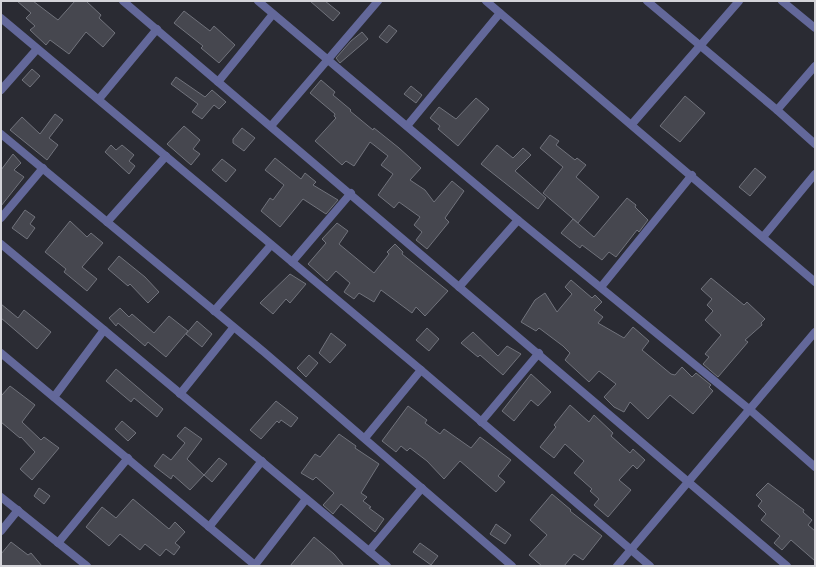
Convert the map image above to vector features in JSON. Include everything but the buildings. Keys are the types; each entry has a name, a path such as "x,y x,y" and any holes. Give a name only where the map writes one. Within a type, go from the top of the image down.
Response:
{"street":[{"path":"123,1 158,29 459,287 539,353 787,566"},
{"path":"258,1 518,220 749,409 815,466"},
{"path":"271,126 327,58 378,1"},
{"path":"486,1 692,175 815,282"},
{"path":"646,1 777,110 815,144"},
{"path":"632,124 739,1"},
{"path":"782,1 815,28"},
{"path":"407,126 500,13"},
{"path":"218,82 273,14"},
{"path":"1,18 37,49 99,98 650,566"},
{"path":"99,98 158,29"},
{"path":"1,90 37,49"},
{"path":"777,110 815,66"},
{"path":"1,134 365,438 512,566"},
{"path":"107,222 166,156"},
{"path":"1,218 43,168"},
{"path":"763,237 815,174"},
{"path":"601,287 692,175"},
{"path":"292,262 350,193"},
{"path":"459,287 518,220"},
{"path":"1,244 387,566"},
{"path":"214,311 271,245"},
{"path":"180,394 233,328"},
{"path":"54,397 104,330"},
{"path":"617,566 815,332"},
{"path":"1,353 256,565 306,498"},
{"path":"481,422 539,353"},
{"path":"365,438 421,370"},
{"path":"58,542 128,458"},
{"path":"209,527 262,461"},
{"path":"369,551 422,488"},
{"path":"1,496 87,566"},
{"path":"1,531 18,510"}]}
